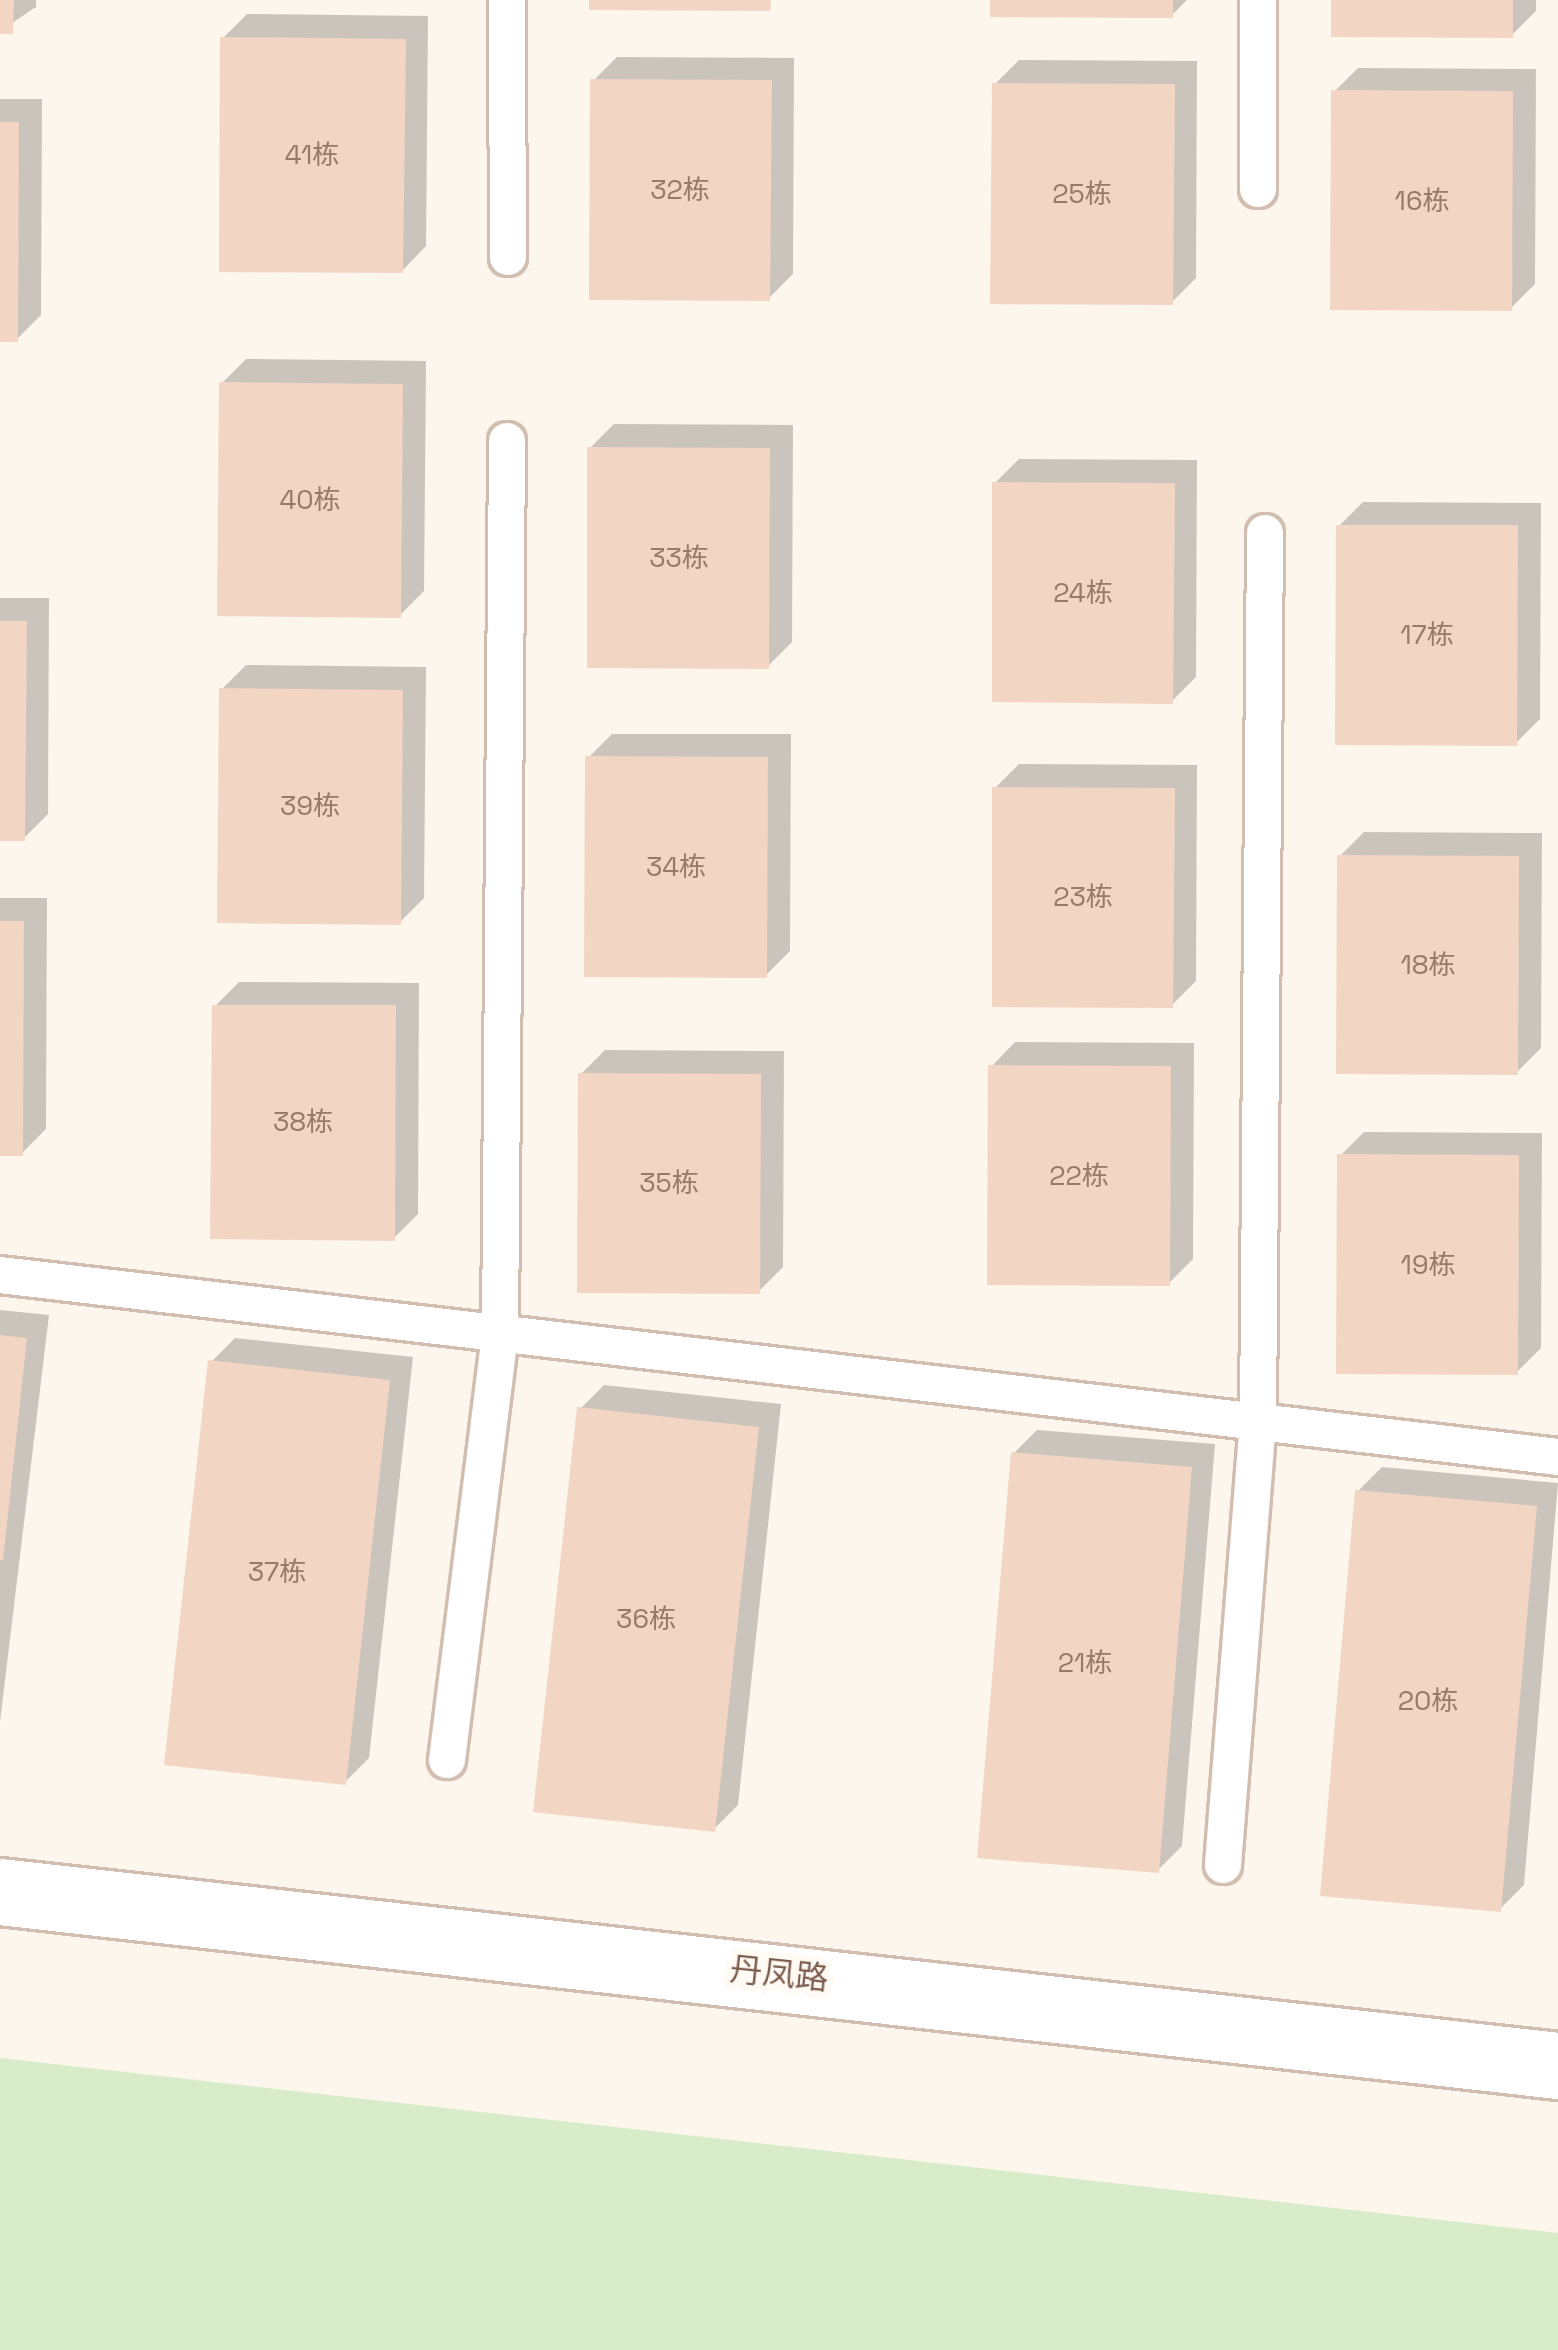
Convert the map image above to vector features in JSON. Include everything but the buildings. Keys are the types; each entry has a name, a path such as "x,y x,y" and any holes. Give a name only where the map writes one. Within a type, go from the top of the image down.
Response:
{"main road":[{"name":"丹凤路","path":"0,1892 1558,2066"}],"lane":[{"path":"507,0 508,257"},
{"path":"1258,0 1258,189"},
{"path":"447,1760 500,1336 507,441"},
{"path":"1223,1865 1258,1423 1265,533"},
{"path":"0,1274 1558,1457"}],"green space":[{"path":"0,2058 1558,2233 1558,2350 0,2350"}]}
